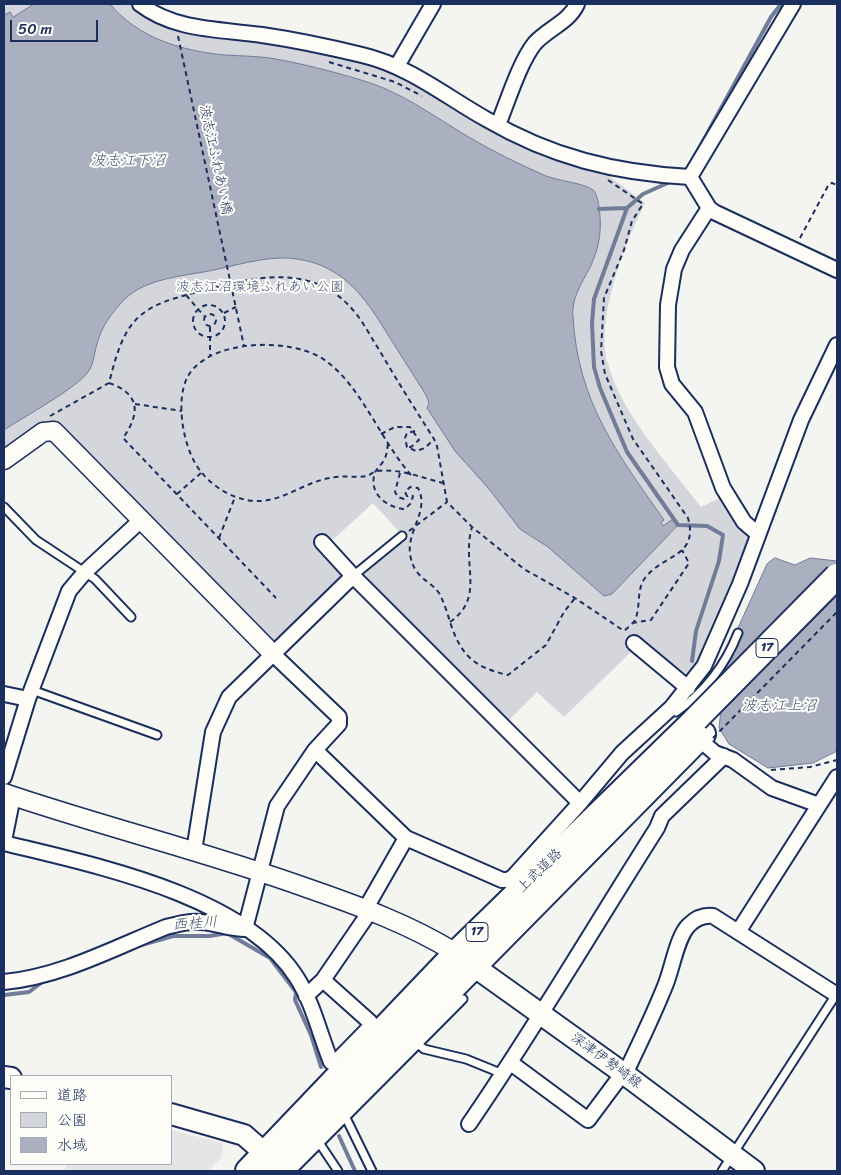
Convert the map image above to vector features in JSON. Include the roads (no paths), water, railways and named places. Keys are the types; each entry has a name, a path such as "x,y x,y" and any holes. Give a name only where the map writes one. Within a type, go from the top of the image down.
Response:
{"highway":[{"name":"上武道路","path":"248,1171 277,1165 395,1058 475,967 837,576"},
{"name":"上武道路","path":"277,1165 341,1060 456,953 517,882 698,727 837,599"}],"main road":[{"name":"深津伊勢崎線","path":"456,953 624,1074 727,1163 754,1171"},
{"path":"172,1114 244,1135 277,1165"}],"street":[{"path":"140,4 162,18 187,26 304,42 364,55 397,66 498,126 550,151 585,162 646,175 690,177"},
{"path":"397,66 433,4"},
{"path":"498,126 527,56 534,45 548,30 567,19 578,4"},
{"path":"690,177 793,4"},
{"path":"690,177 708,208 837,270"},
{"path":"708,208 680,255 674,269 668,305 667,367 672,384 695,412 723,488 744,522 758,534"},
{"path":"688,688 704,666 721,631 801,420 837,345"},
{"path":"4,460 43,432 54,432 140,521 339,717 339,724 315,750 276,806 261,872 245,929"},
{"path":"4,777 30,695 69,591 85,572 140,521"},
{"path":"322,542 353,576 580,803"},
{"path":"194,851 213,732 229,697 353,576"},
{"path":"634,643 688,688 698,727 714,753 733,760 772,788 819,805"},
{"path":"4,694 30,695"},
{"path":"315,750 406,838 502,880 517,882 622,753 698,727"},
{"path":"469,1124 507,1068 540,1012 657,828 662,816 724,756"},
{"path":"738,932 837,777"},
{"path":"341,1060 297,978 272,949 208,905 188,896 72,860 4,842 8,795 261,872 368,909 431,938 456,953"},
{"path":"306,996 323,980 368,909 406,838"},
{"path":"507,1068 588,1120 624,1074 666,985 688,925 706,915 713,916 837,994"},
{"path":"4,982 26,980 47,974 166,927 185,922 200,922 233,929 245,929"},
{"path":"323,980 370,1022"}],"lane":[{"path":"4,507 36,540 95,579 131,617"},
{"path":"353,576 402,536"},
{"path":"698,727 703,688 725,662 738,633"},
{"path":"30,695 157,735"},
{"path":"727,1163 837,994"},
{"path":"277,1165 320,1144 346,1118 395,1058 418,1044 464,999"},
{"path":"341,1060 370,1022"},
{"path":"418,1044 424,1049 507,1068"},
{"path":"346,1118 372,1171"},
{"path":"320,1144 338,1171"}],"water":[{"name":"波志江下沼","path":"34,4 110,4 134,26 162,41 177,46 209,53 281,60 361,80 389,90 476,142 516,162 546,176 593,190 597,198 600,214 599,242 592,263 576,295 573,309 576,347 583,375 603,425 616,449 664,520 661,523 663,526 673,519 678,525 612,594 604,596 548,547 520,529 489,489 455,451 427,408 429,403 426,395 361,295 337,274 323,266 288,258 258,260 164,279 133,292 116,309 104,325 92,366 82,379 4,430 4,15 10,12 13,17"},
{"name":"波志江上沼","path":"775,558 795,565 810,558 837,561 837,751 813,763 768,768 729,744 719,728 725,671 743,632 737,630 767,564"}],"waterway":[{"path":"691,163 771,17 781,4"},
{"path":"670,182 643,194 627,208 594,299 592,323 594,367 600,388 627,452 678,525 707,526 723,535 719,561 696,631 692,661"},
{"path":"599,209 627,208"},
{"name":"西桂川","path":"138,946 173,936 210,936 227,933 270,958 296,992 295,1000 311,1035 321,1067"},
{"name":"西桂川","path":"4,995 29,992 45,980"},
{"name":"西桂川","path":"339,1136 355,1171"}],"park label":[{"name":"波志江沼環境ふれあい公園","path":"260,287"}]}
